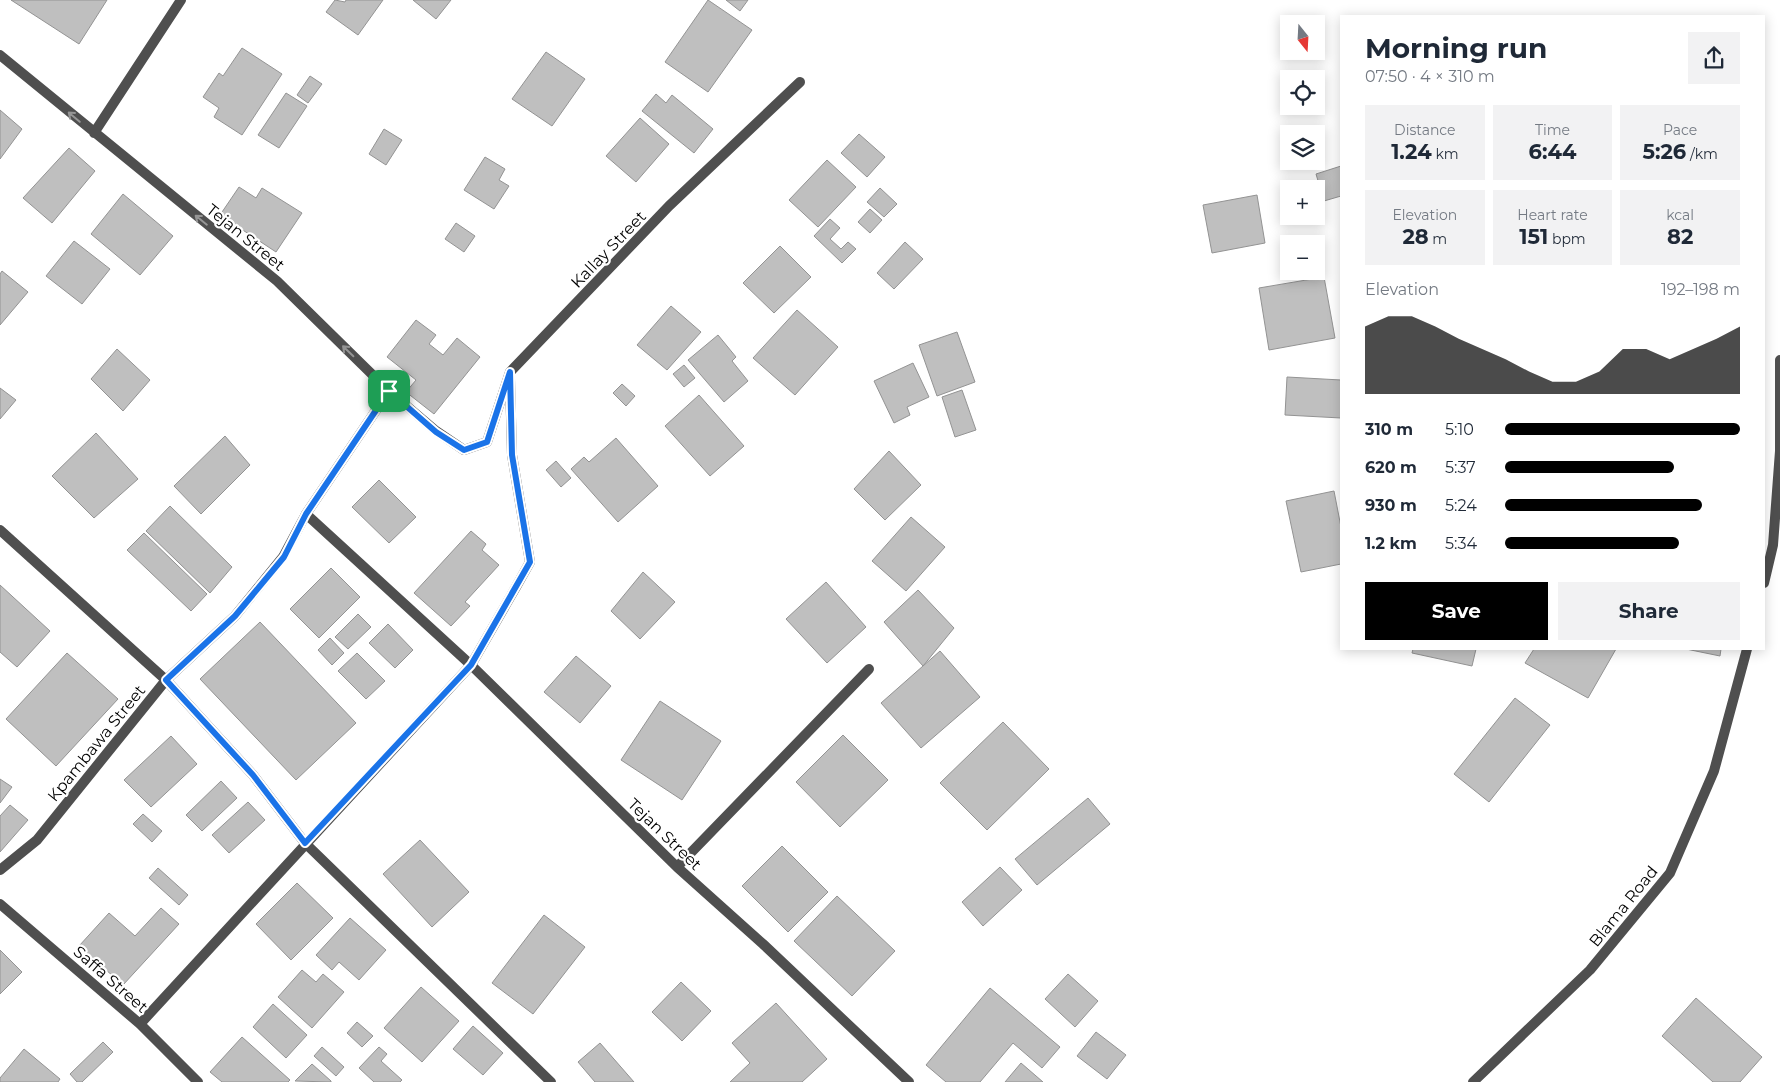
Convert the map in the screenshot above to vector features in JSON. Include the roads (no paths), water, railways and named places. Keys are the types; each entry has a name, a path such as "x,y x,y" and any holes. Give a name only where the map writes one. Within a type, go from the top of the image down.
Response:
{"street":[{"path":"94,133 181,0"},
{"name":"Tejan Street","path":"0,55 277,281 389,391 436,432 464,450"},
{"name":"Kallay Street","path":"464,450 487,442 510,372 670,206 800,82"},
{"path":"1765,580 1777,545 1780,360"},
{"path":"140,1024 471,665 516,587 530,562 512,455 510,372"},
{"name":"Kpambawa Street","path":"0,870 37,840 166,680 235,616 284,557 306,514 389,391"},
{"name":"Tejan Street","path":"306,514 471,665 677,867 763,944 910,1082"},
{"path":"0,530 166,680 253,775 305,843 551,1082"},
{"name":"Blama Road","path":"1473,1082 1590,970 1670,873 1714,771 1747,650"},
{"path":"677,867 869,669"},
{"name":"Saffa Street","path":"0,904 140,1024 198,1082"}]}
